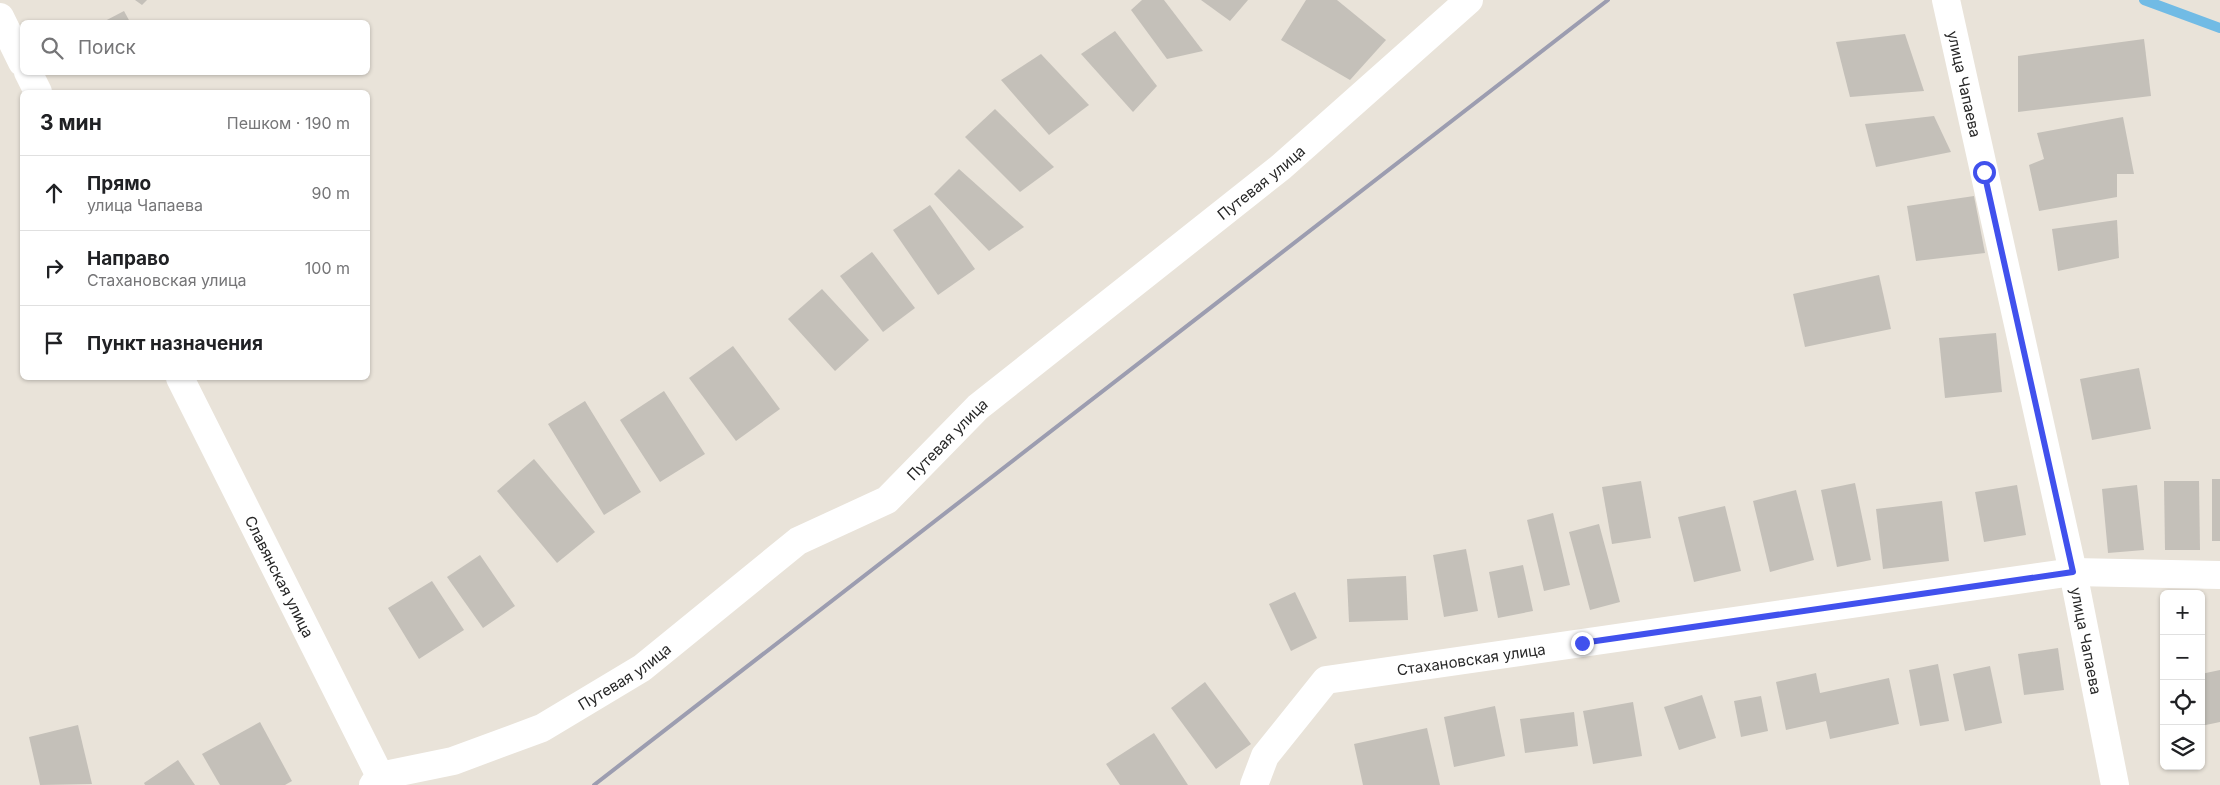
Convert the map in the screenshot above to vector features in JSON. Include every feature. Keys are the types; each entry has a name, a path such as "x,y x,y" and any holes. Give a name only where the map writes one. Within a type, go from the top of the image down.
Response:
{"street":[{"name":"Путевая улица","path":"376,780 453,761 542,728 642,668 798,541 887,500 978,407 1281,167 1469,0"},
{"name":"улица Чапаева","path":"1946,0 2073,572 2115,785"},
{"path":"0,17 20,58"},
{"path":"30,75 37,90"},
{"name":"Славянская улица","path":"181,380 376,780"},
{"name":"Стахановская улица","path":"1254,785 1265,756 1326,680 2073,572 2220,575"}],"building":[{"path":"135,0 147,0 142,5"},
{"path":"1142,0 1164,0 1203,51 1167,59 1131,10"},
{"path":"1201,0 1248,0 1230,21"},
{"path":"1306,0 1337,0 1386,40 1350,80 1281,40"},
{"path":"124,11 129,20 107,20"},
{"path":"1115,31 1157,86 1133,112 1081,54"},
{"path":"1905,34 1924,91 1850,97 1836,42"},
{"path":"2144,39 2151,96 2018,112 2018,56"},
{"path":"1041,54 1089,105 1049,135 1001,80"},
{"path":"995,109 1054,167 1020,192 965,137"},
{"path":"1934,116 1951,152 1876,167 1865,124"},
{"path":"2123,117 2134,174 2117,174 2117,197 2039,211 2029,165 2044,159 2037,133"},
{"path":"959,169 1024,227 989,251 934,194"},
{"path":"1974,196 1985,253 1916,261 1907,206"},
{"path":"930,205 975,269 938,295 893,230"},
{"path":"2117,220 2119,258 2058,271 2052,229"},
{"path":"872,252 915,308 883,332 840,276"},
{"path":"1879,275 1891,329 1805,347 1793,294"},
{"path":"822,289 869,340 835,371 788,319"},
{"path":"1996,333 2002,392 1945,398 1939,338"},
{"path":"733,346 780,409 736,441 689,378"},
{"path":"2139,368 2151,429 2092,440 2080,379"},
{"path":"664,391 705,454 660,482 620,420"},
{"path":"585,401 641,492 604,515 548,424"},
{"path":"534,459 595,532 557,563 497,491"},
{"path":"2212,479 2220,479 2220,541 2212,541"},
{"path":"1641,481 1651,538 1612,544 1602,487"},
{"path":"2164,481 2199,481 2200,550 2165,550"},
{"path":"1855,483 1871,560 1837,567 1821,490"},
{"path":"2017,485 2026,535 1984,542 1975,492"},
{"path":"2137,485 2144,550 2108,553 2102,489"},
{"path":"1796,490 1814,560 1770,572 1753,501"},
{"path":"1942,501 1949,561 1883,569 1876,509"},
{"path":"1725,506 1741,571 1694,582 1678,517"},
{"path":"1553,513 1570,585 1544,591 1527,520"},
{"path":"1599,524 1620,602 1590,610 1569,532"},
{"path":"1466,549 1478,611 1444,617 1433,555"},
{"path":"480,555 515,606 483,628 447,577"},
{"path":"1523,565 1533,611 1498,618 1489,572"},
{"path":"1406,576 1408,620 1349,622 1347,579"},
{"path":"432,581 464,630 419,659 388,608"},
{"path":"1295,592 1317,638 1291,651 1269,604"},
{"path":"2058,648 2064,690 2024,695 2018,654"},
{"path":"1938,664 1949,721 1920,726 1909,670"},
{"path":"1990,666 2002,723 1965,731 1953,674"},
{"path":"2220,670 2220,722 2205,725 2205,680 2205,673"},
{"path":"1816,673 1820,693 1889,678 1899,724 1830,739 1826,721 1786,730 1776,682"},
{"path":"1205,682 1251,744 1216,769 1171,708"},
{"path":"1702,695 1716,738 1679,750 1664,707"},
{"path":"1761,696 1768,731 1741,737 1734,701"},
{"path":"1633,702 1642,756 1593,764 1583,711"},
{"path":"1495,706 1505,756 1454,767 1444,717"},
{"path":"1574,712 1578,746 1525,753 1520,719"},
{"path":"260,722 292,781 285,785 220,785 202,754"},
{"path":"78,725 92,784 40,785 29,737"},
{"path":"1427,728 1440,785 1363,785 1354,744"},
{"path":"1154,733 1188,785 1120,785 1106,764"},
{"path":"178,760 195,785 145,785 144,783"}],"waterway":[{"path":"2144,0 2220,28"}],"railway":[{"path":"594,785 1608,0"}],"route":[{"path":"1582,643 2073,572 1984,172"}]}
